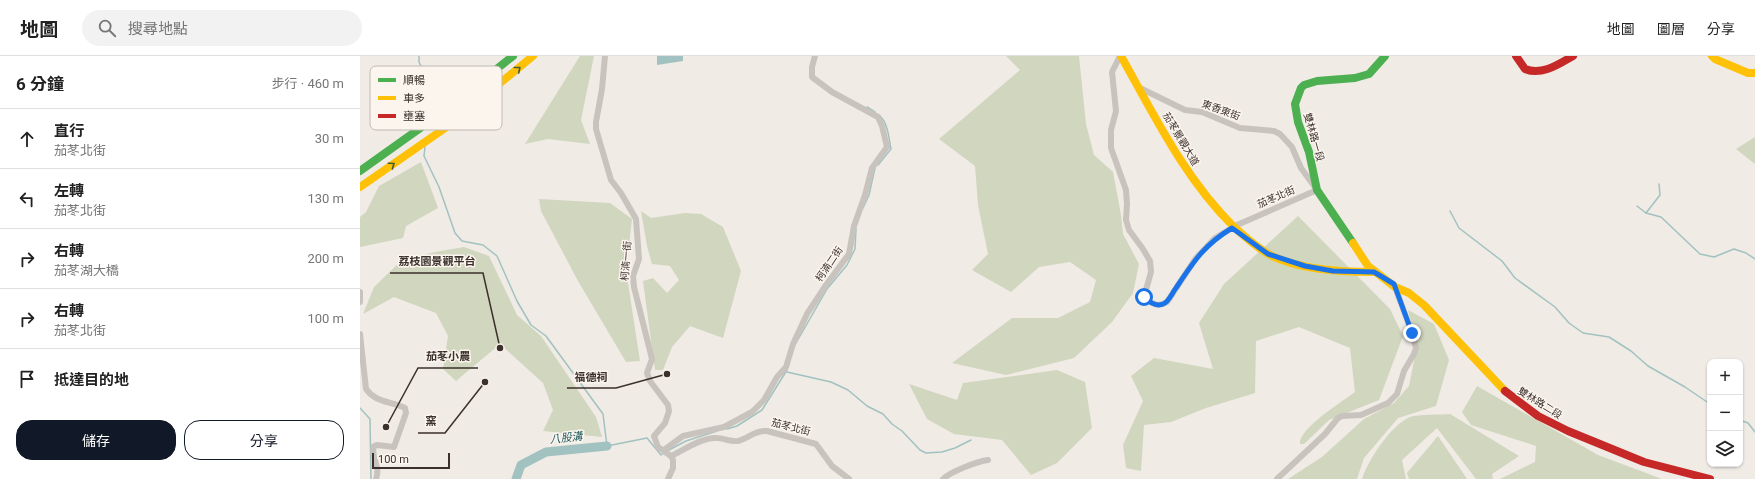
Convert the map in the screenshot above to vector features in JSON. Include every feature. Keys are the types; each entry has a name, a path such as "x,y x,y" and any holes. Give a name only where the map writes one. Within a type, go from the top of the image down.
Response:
{"main road":[{"path":"500,66 513,56"},
{"path":"502,82 533,56"},
{"name":"茄苳景觀大道","path":"1120,56 1187,170 1232,228 1268,254 1305,266 1333,271 1374,272"},
{"name":"雙林路一段","path":"1317,190 1309,152 1298,122 1295,104 1301,88 1308,82 1355,78 1369,74 1385,56"},
{"path":"1516,56 1526,69 1534,72 1550,67 1573,56"},
{"path":"1712,56 1715,59 1748,73 1755,73"},
{"path":"360,171 418,130"},
{"path":"360,187 442,130"},
{"path":"1317,190 1368,266 1374,272 1394,284 1395,287"},
{"name":"雙林路二段","path":"1395,287 1409,293 1424,305 1493,380 1508,394 1538,416 1568,431 1644,462 1710,479"}],"street":[{"name":"柯湳一街","path":"605,56 596,129 611,180 622,193 636,219 638,259 633,276 638,306 652,359 647,373 650,380 668,405 665,423 654,436 658,447 671,456"},
{"name":"柯湳二街","path":"664,450 683,436 724,427 760,406 777,377 786,367 793,344 807,314 849,254 854,226 865,195 872,168 887,147 882,126 878,117 832,92 812,77 812,67 815,56"},
{"name":"茄苳北街","path":"1120,56 1112,72 1116,111 1111,130 1111,148 1126,190 1126,220 1129,230 1150,261 1151,272 1144,294 1144,297 1150,303 1158,305 1167,302 1200,253 1215,238 1232,228 1317,190"},
{"name":"東香東街","path":"1140,88 1185,110 1202,112 1240,128 1274,131 1280,134 1292,147 1301,168 1317,190"},
{"path":"1278,479 1325,434 1338,418 1342,416 1361,415 1388,403 1397,394 1404,371 1416,348 1395,287"},
{"path":"360,292 360,302"},
{"path":"360,334 366,389 371,396 378,400 405,408 406,413 394,447 374,446 374,454 378,468 376,479"},
{"name":"茄苳北街","path":"671,456 704,441 717,438 727,441 739,441 760,430 816,444 822,450 832,466 849,479"},
{"path":"668,479 673,468 671,456"},
{"path":"943,479 948,474 967,468 979,461 988,460"}],"green space":[{"path":"580,56 594,56 581,120 590,144 548,139 525,144"},
{"path":"1006,56 1079,56 1086,124 1094,155 1113,172 1123,234 1139,264 1133,293 1112,322 1074,358 1006,375 952,363 1012,318 1058,318 1090,302 1096,280 1070,262 1039,267 1011,292 972,270 988,254 978,205 975,166 939,139 1020,70"},
{"path":"1755,137 1755,164 1736,149"},
{"path":"421,162 438,208 406,226 403,238 360,247 360,217 366,212 379,186"},
{"path":"539,199 610,203 632,219 626,270 640,361 626,362 578,281 541,211"},
{"path":"641,211 651,218 685,213 701,214 723,227 741,271 723,338 690,326 672,347 663,370 655,370 643,281 653,278 667,293 679,280 670,266 652,264 647,246"},
{"path":"1298,216 1390,309 1403,336 1379,400 1329,420 1304,444 1300,444 1301,438 1313,423 1355,392 1350,348 1299,327 1256,341 1255,393 1206,408 1171,422 1144,425 1141,471 1126,468 1123,445 1143,401 1131,376 1154,358 1213,369 1199,323 1224,284"},
{"path":"464,247 489,256 517,315 541,336 596,417 602,437 543,431 553,410 543,383 500,344 456,381 443,369 448,336 436,313 394,297 363,314 374,287 402,260"},
{"path":"1408,310 1434,324 1449,360 1436,406 1398,418 1364,458 1357,479 1288,479 1322,457 1364,419 1394,403 1409,386 1417,346"},
{"path":"1057,370 1085,382 1092,428 1057,463 1031,475 1002,440 954,434 927,419 909,384 957,400 963,383"},
{"path":"1477,386 1598,455 1662,479 1500,479 1535,462 1536,446 1471,425 1462,412"},
{"path":"1450,414 1519,456 1492,474 1493,479 1476,479 1437,428 1402,460 1406,479 1362,479 1369,462 1381,444 1395,427 1403,421 1414,416"},
{"path":"1438,436 1467,479 1409,479 1407,473"}],"water":[{"path":"657,56 683,56 683,61 657,65"}],"waterway":[{"path":"419,56 421,66"},
{"path":"867,107 875,112"},
{"path":"878,165 891,149 885,123 880,116"},
{"path":"425,147 424,156 439,187 455,233 462,241 483,245 497,256 517,301 531,325 546,336 603,414 607,446 647,438 661,455 664,453"},
{"path":"863,208 869,195 875,168"},
{"path":"1659,184 1660,195 1646,213 1661,217 1700,254 1714,257 1734,249 1746,253 1755,259"},
{"path":"1637,206 1646,213"},
{"path":"1450,211 1459,228 1502,261 1515,278 1555,307 1569,323 1583,333 1609,337 1631,351 1648,366 1685,387 1707,402"},
{"path":"796,343 827,289 847,265 855,249 856,229"},
{"path":"727,429 737,426 762,410 787,370"},
{"path":"787,372 831,382 848,390 867,406 883,414 920,450 926,453 942,452 955,448 971,440"},
{"path":"360,408 370,419 371,479"},
{"path":"1743,421 1748,423 1755,432"},
{"path":"667,451 686,441 717,431"},
{"name":"八股溝","path":"516,479 521,465 546,452 607,446"}],"traffic: fast":[{"path":"500,66 513,56"},
{"path":"1353,243 1317,190 1309,152 1298,122 1295,104 1301,88 1304,85 1317,81 1355,78 1369,74 1385,56"},
{"path":"360,171 418,130"}],"traffic: slow":[{"path":"502,82 533,56"},
{"path":"1121,56 1158,123 1185,167 1216,208 1234,227 1260,249 1281,260 1307,267 1335,271 1374,272"},
{"path":"1712,56 1715,59 1748,73 1755,73"},
{"path":"360,187 442,130"},
{"path":"1353,243 1368,266 1395,287 1409,293 1424,305 1505,391"}],"traffic: jam":[{"path":"1516,56 1525,69 1531,71 1550,68 1573,56"},
{"path":"1505,391 1538,416 1568,431 1644,462 1710,479"}],"place":[{"name":"荔枝園景觀平台","path":"500,348"},
{"name":"福德祠","path":"667,374"},
{"name":"窯","path":"485,382"},
{"name":"茄苳小農","path":"386,427"}],"route":[{"path":"1144,297 1150,303 1158,305 1167,302 1196,258 1215,238 1232,228 1268,254 1305,266 1333,271 1374,272 1394,284 1412,333"}]}
